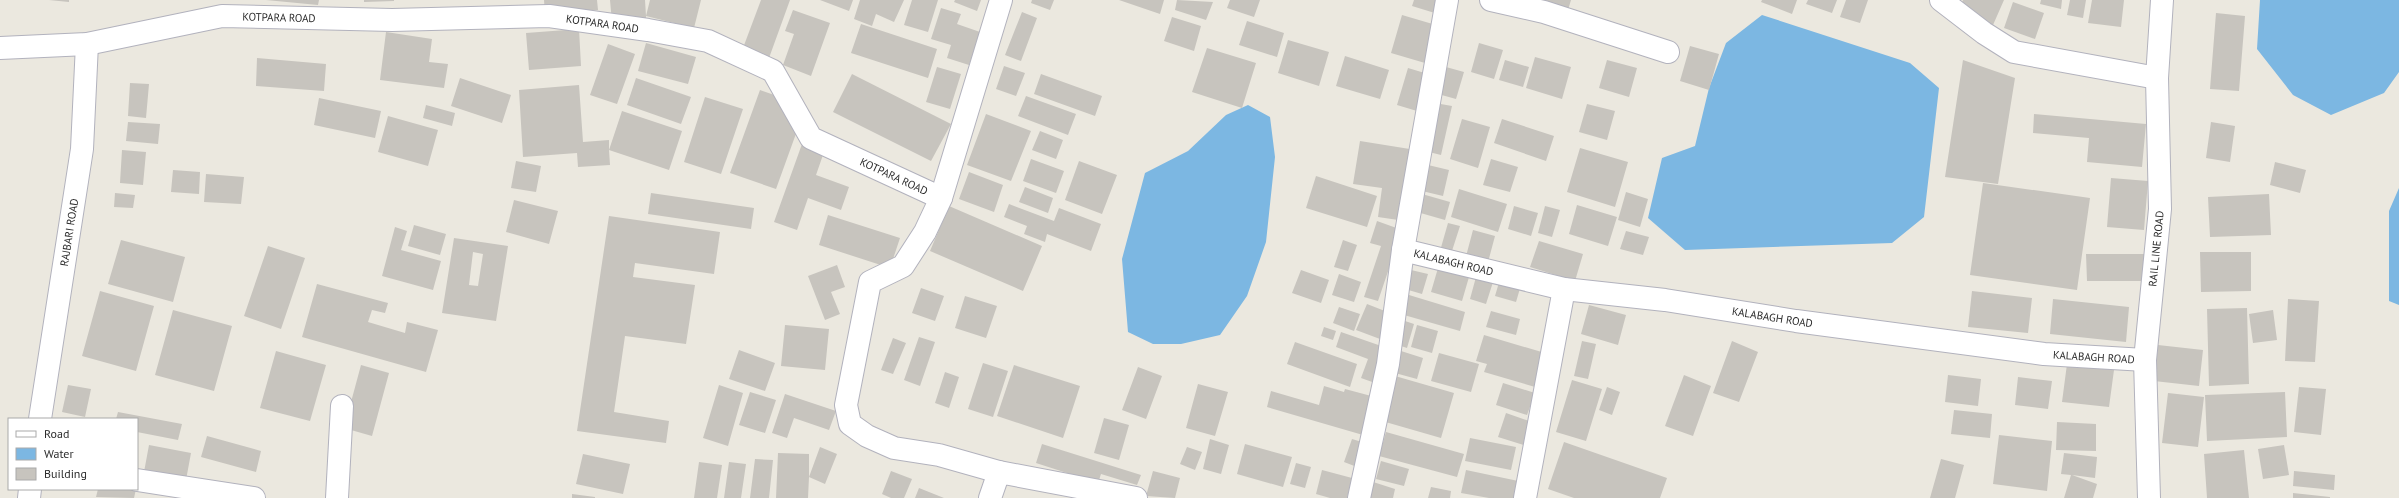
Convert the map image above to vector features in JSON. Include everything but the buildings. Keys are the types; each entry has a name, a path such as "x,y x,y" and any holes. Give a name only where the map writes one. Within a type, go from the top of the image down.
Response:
{"street":[{"name":"KOTPARA ROAD","path":"0,48 87,44 222,16 392,20 548,16 648,30 708,41 773,71 811,138 941,198 1001,0"},
{"path":"1359,498 1388,364 1403,250 1447,0"},
{"path":"1491,0 1544,12 1668,52"},
{"path":"1941,0 1984,33 2014,52 2157,78"},
{"name":"RAIL LINE ROAD","path":"2149,498 2145,360 2160,209 2157,78 2162,0"},
{"name":"RAJBARI ROAD","path":"40,418 82,149 87,44"},
{"path":"941,198 925,232 903,266 870,282 846,405 850,424 867,436 894,448 939,456 998,472 1136,498"},
{"name":"KALABAGH ROAD","path":"1403,250 1564,289 1665,300 1796,321 2044,354 2145,360"},
{"path":"1525,498 1564,289"},
{"path":"338,498 342,406"},
{"path":"990,498 998,472"},
{"path":"138,480 254,498"}],"water":[{"path":"2260,0 2399,0 2399,72 2384,93 2331,115 2293,95 2257,49"},
{"path":"1762,15 1910,63 1939,88 1924,217 1892,243 1685,250 1648,218 1662,158 1695,146 1709,88 1726,43"},
{"path":"1248,105 1270,117 1275,157 1266,242 1247,296 1220,335 1181,344 1153,344 1128,332 1122,259 1145,173 1188,151 1226,115"},
{"path":"2399,188 2399,305 2389,301 2389,211"}]}
